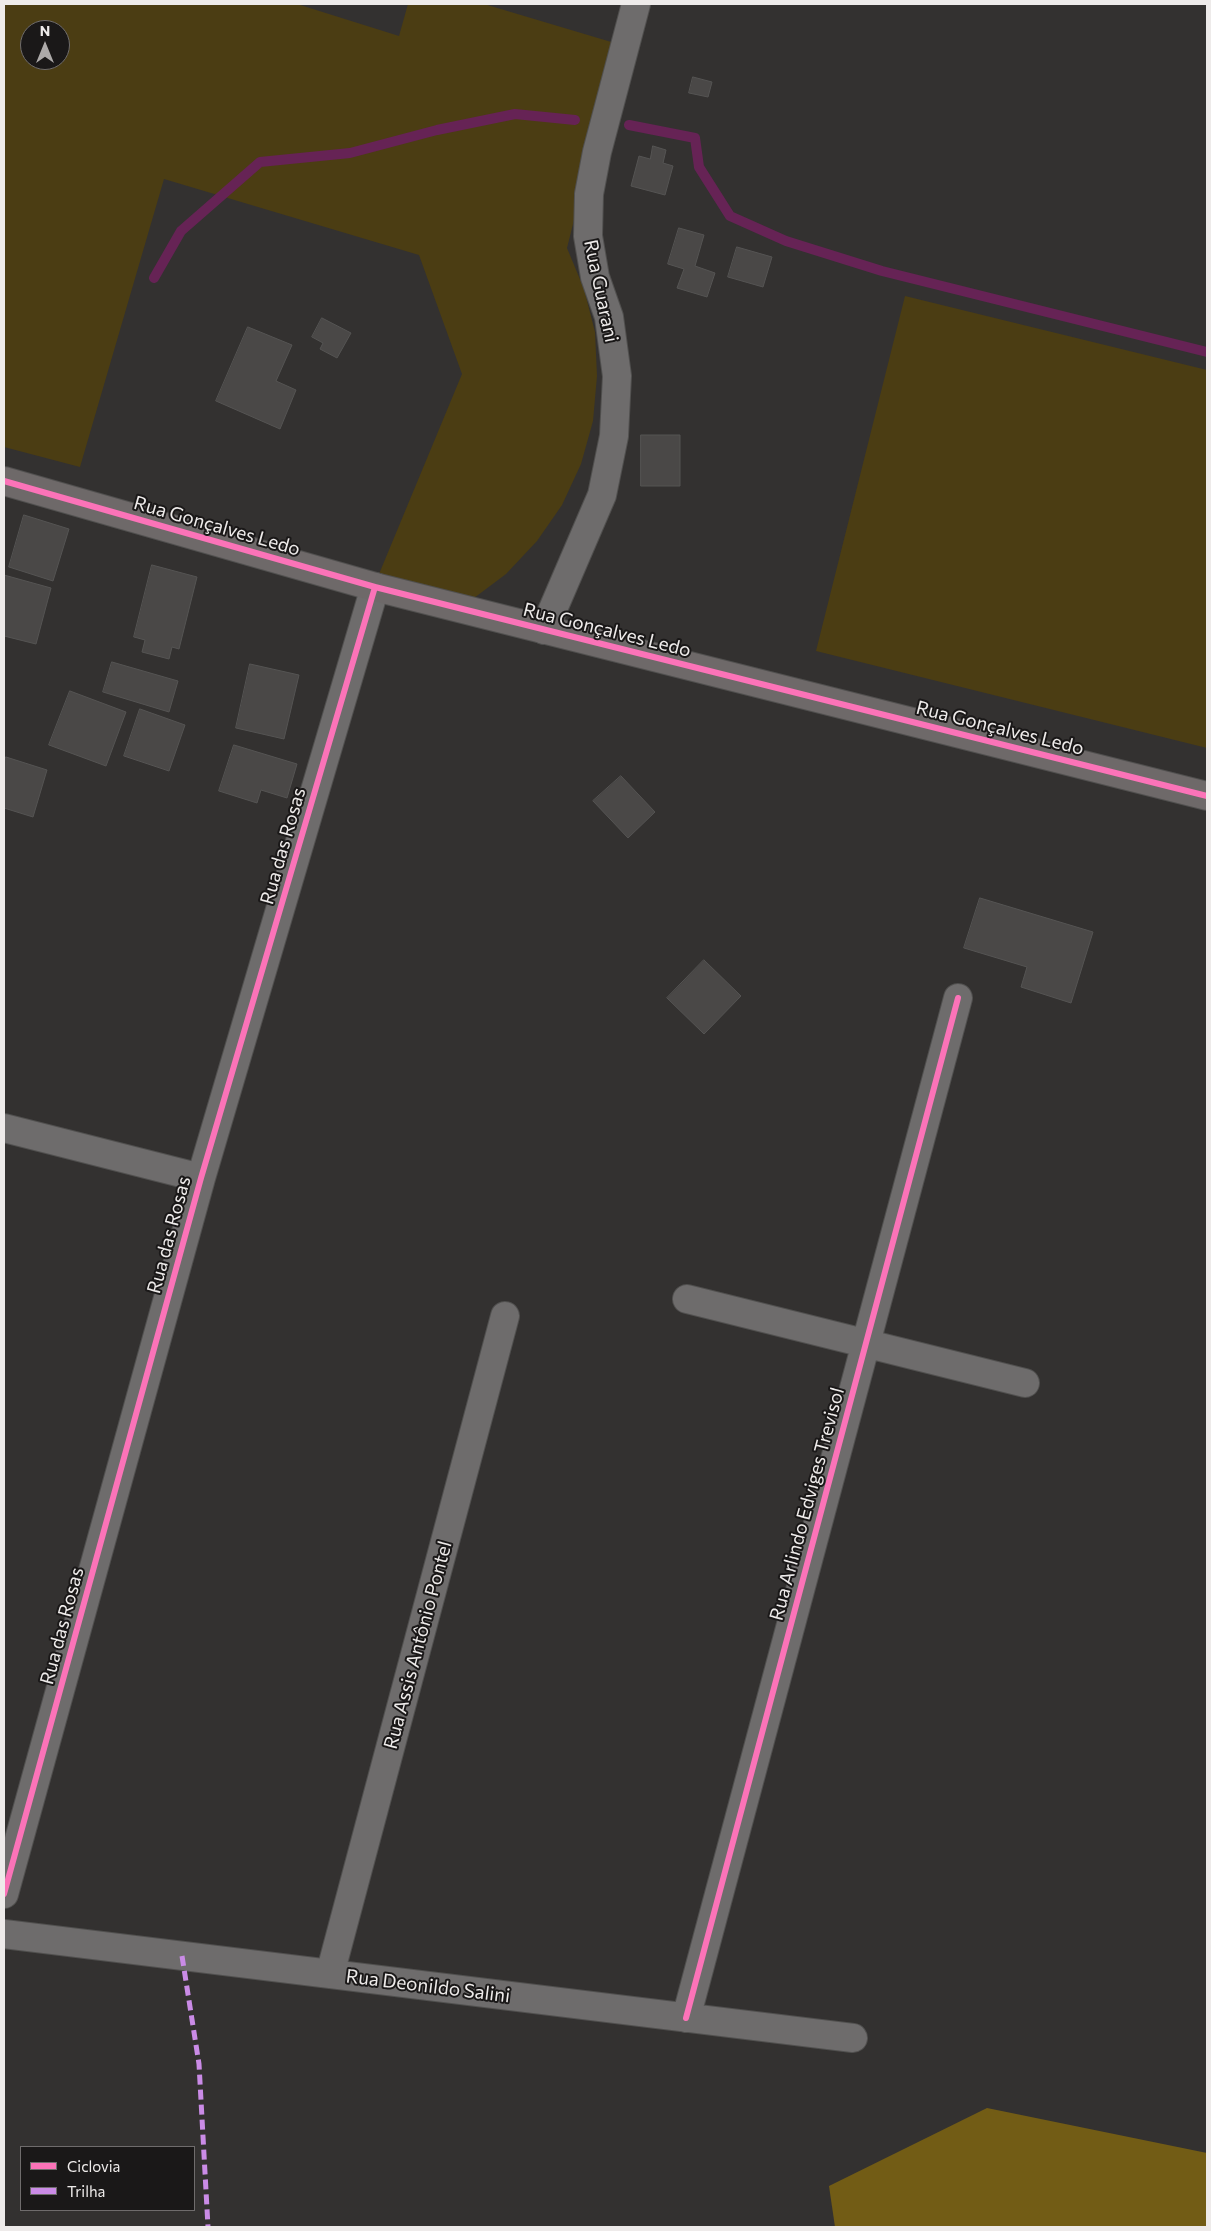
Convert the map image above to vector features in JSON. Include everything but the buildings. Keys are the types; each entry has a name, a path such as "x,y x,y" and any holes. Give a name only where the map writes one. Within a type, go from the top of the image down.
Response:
{"street":[{"name":"Rua Guarani","path":"544,630 602,495 614,436 617,376 609,317 595,277 588,236 589,194 597,152 636,4"},
{"name":"Rua Gonçalves Ledo","path":"4,481 375,587 1207,796"},
{"name":"Rua das Rosas","path":"4,1894 200,1178 375,587"},
{"name":"Rua Arlindo Edviges Trevisol","path":"686,2018 958,998"},
{"path":"4,1128 200,1178"},
{"path":"687,1299 1025,1384"},
{"name":"Rua Assis Antônio Pontel","path":"330,1974 505,1316"},
{"name":"Rua Deonildo Salini","path":"4,1934 853,2038"}],"shaded area":[{"path":"4,4 297,4 399,36 408,4 484,4 618,44 567,248 584,289 595,332 597,376 593,421 581,464 562,505 537,541 506,574 470,601 379,574 462,374 419,255 164,179 80,467 4,447"},
{"path":"905,296 1207,370 1207,748 816,651"},
{"path":"987,2108 1207,2153 1207,2227 835,2227 829,2186"}],"waterway":[{"path":"154,278 181,231 260,162 350,153 437,130 515,114 575,120"},
{"path":"629,125 695,138 699,167 730,216 786,241 882,271 1207,352"}],"marked path":[{"path":"182,1956 199,2064 208,2227"}],"cycle path":[{"path":"4,481 375,587 1207,796"},
{"path":"4,1894 201,1178 375,587"},
{"path":"686,2018 958,998"}]}
